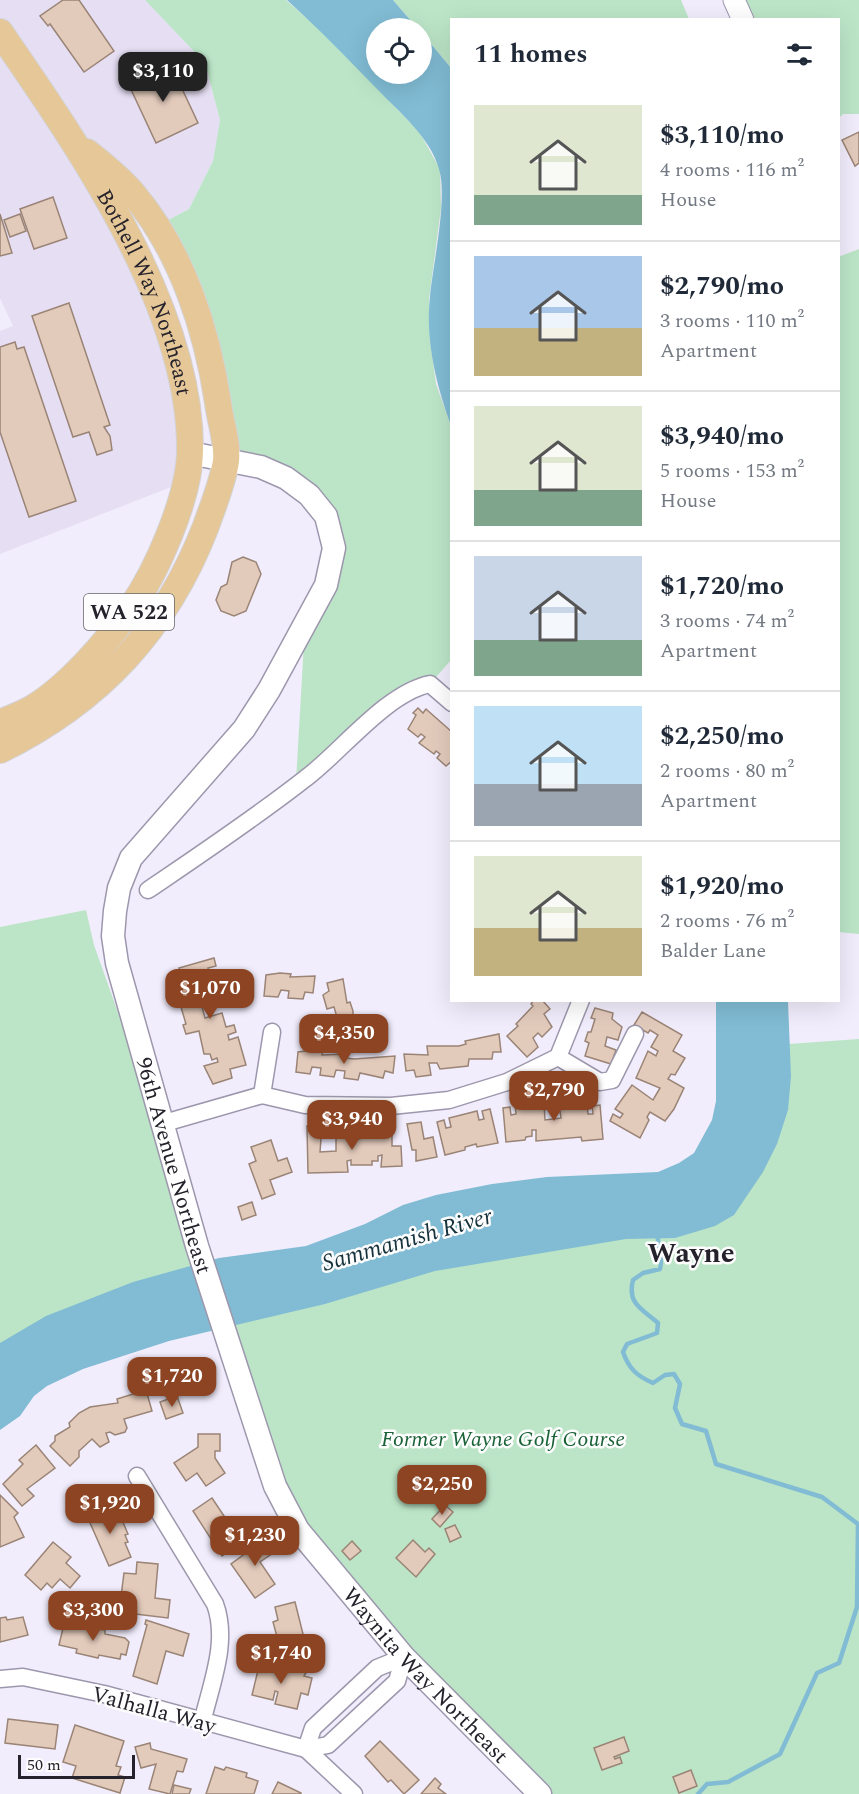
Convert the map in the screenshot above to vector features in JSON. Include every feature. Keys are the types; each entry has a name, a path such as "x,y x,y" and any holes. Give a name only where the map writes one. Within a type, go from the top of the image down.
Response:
{"main road":[{"name":"Bothell Way Northeast","path":"0,32 73,140 156,296 172,339 184,395 190,453"},
{"name":"Bothell Way Northeast","path":"73,140 133,193 157,226 170,250 198,314 209,351 226,460"},
{"name":"96th Avenue Northeast","path":"190,453 261,467 286,478 309,495 326,516 334,548 326,585 277,679 244,729 131,858 119,888 113,936 117,963 161,1124 243,1389"},
{"name":"WA 522","path":"0,723 34,708 94,657 142,592 170,536 190,453"},
{"name":"WA 522","path":"0,750 64,714 92,692 123,663 151,630 174,594 198,547 226,460"},
{"name":"Waynita Way Northeast","path":"243,1389 275,1486 298,1530 404,1657 540,1794"}],"street":[{"path":"734,0 742,18"},
{"path":"148,890 308,777 337,749 403,695 430,684 450,701"},
{"path":"161,1124 262,1095 305,1105 391,1106 449,1100 507,1082 558,1057 580,1002"},
{"path":"262,1095 272,1032"},
{"path":"558,1057 600,1082 612,1080 635,1034"},
{"path":"137,1476 215,1604 221,1620 222,1639 202,1723"},
{"path":"354,1794 306,1749 313,1728 377,1668 404,1657"},
{"name":"Valhalla Way","path":"0,1679 23,1677 104,1694 202,1723 306,1749"}],"shaded area":[{"path":"0,0 145,0 205,63 220,120 213,161 189,209 157,226 106,168 172,339 184,482 0,554 0,331 13,326 0,298"}],"green space":[{"path":"145,0 286,0 327,36 366,77 366,84 373,84 420,133 440,169 441,208 429,299 430,341 436,384 450,423 450,661 430,684 296,781 305,625 334,548 309,495 226,460 223,432 157,226 189,209 213,161 220,120 205,63"},
{"path":"393,0 681,0 689,18 450,18 450,67 432,45 432,18 408,18"},
{"path":"734,0 859,0 859,114 843,114 840,117 840,18 743,18"},
{"path":"859,249 859,934 840,932 840,256"},
{"path":"86,910 94,945 218,1294 0,1392 0,927"},
{"name":"Former Wayne Golf Course","path":"859,1039 859,1794 538,1794 298,1530 219,1296 637,1195 736,1149 788,1044"}],"water":[{"path":"287,0 393,0 408,18 366,18 366,77"},
{"path":"432,45 450,67 450,423 436,378 429,329 430,296 441,213 441,181 435,157 429,146 405,117 372,84 432,84"},
{"name":"Sammamish River","path":"716,1002 788,1002 791,1076 788,1110 777,1144 763,1172 734,1215 715,1226 675,1238 626,1239 435,1271 325,1304 169,1341 83,1369 47,1386 34,1396 20,1416 0,1430 0,1343 46,1316 133,1282 219,1258 306,1246 365,1224 403,1205 436,1195 492,1184 547,1177 658,1172 679,1163 694,1153 712,1120 716,1101"},
{"path":"169,1363 177,1391 163,1395 155,1367"}],"building":[{"path":"63,0 79,0 114,51 84,72 50,24 48,26 40,16"},
{"path":"170,63 198,123 156,143 128,83"},
{"path":"859,132 859,163 855,166 842,140"},
{"path":"53,197 67,238 34,249 20,209"},
{"path":"0,214 12,253 0,256"},
{"path":"20,214 26,231 10,237 4,220"},
{"path":"69,303 110,425 104,427 110,436 112,450 97,455 89,432 73,437 32,316"},
{"path":"15,342 17,349 24,347 76,501 29,517 0,432 0,347"},
{"path":"243,557 256,562 261,574 246,611 234,616 221,611 216,600 221,587 227,584 232,562"},
{"path":"418,708 423,713 426,709 450,730 450,763 446,766 437,758 440,754 436,751 434,754 419,743 425,737 421,734 418,737 408,729 416,715 413,713"},
{"path":"214,958 216,966 208,968 209,973 218,970 226,998 201,1003 205,1018 222,1013 226,1027 234,1025 236,1032 228,1035 229,1040 238,1037 246,1065 230,1069 232,1078 213,1084 204,1066 218,1062 217,1058 212,1060 210,1054 204,1054 199,1031 186,1034 183,1025 186,1024 178,997 192,993 190,987 184,987 179,968"},
{"path":"291,974 290,977 315,976 313,993 305,992 303,999 288,998 289,991 281,990 278,997 264,996 266,975"},
{"path":"343,979 347,1003 350,1002 353,1011 353,1026 334,1032 330,1018 336,1014 334,1007 327,1009 323,995 329,991 327,983"},
{"path":"544,1002 550,1009 544,1014 552,1027 542,1037 538,1033 533,1038 538,1047 527,1057 507,1036 533,1006 531,1004"},
{"path":"595,1008 613,1013 612,1019 622,1027 618,1040 607,1037 605,1046 616,1050 611,1064 585,1056 589,1043 585,1041 595,1019 591,1018"},
{"path":"642,1012 682,1035 673,1051 685,1058 675,1075 671,1074 668,1079 684,1088 674,1109 665,1121 650,1112 647,1117 649,1120 640,1138 610,1121 613,1114 620,1118 623,1114 615,1109 632,1085 653,1100 660,1088 636,1078 648,1051 656,1056 658,1051 651,1047 658,1035 650,1030 648,1033 634,1025"},
{"path":"499,1034 501,1052 493,1052 492,1059 469,1059 468,1066 440,1069 437,1063 429,1063 431,1075 416,1077 414,1070 406,1071 404,1054 428,1055 427,1046 459,1046 466,1044 465,1041"},
{"path":"323,1051 322,1055 347,1054 346,1058 354,1059 395,1056 393,1073 385,1071 383,1078 360,1073 358,1080 344,1078 345,1071 336,1070 334,1077 320,1075 321,1068 312,1067 310,1074 296,1072 298,1052"},
{"path":"571,1092 573,1106 587,1105 588,1114 593,1114 592,1106 600,1105 603,1139 582,1141 581,1137 536,1141 536,1130 532,1130 532,1136 526,1137 525,1140 506,1142 503,1108 510,1107 511,1115 516,1114 515,1105 544,1103 545,1120 561,1118 557,1093"},
{"path":"490,1109 498,1143 477,1147 476,1144 465,1147 465,1150 445,1155 437,1122 444,1120 446,1128 451,1127 449,1118 477,1111 479,1120 484,1119 482,1111"},
{"path":"421,1122 424,1139 433,1137 437,1157 416,1161 416,1150 412,1150 407,1124"},
{"path":"307,1126 322,1126 320,1152 336,1151 336,1134 350,1134 350,1131 358,1130 358,1139 363,1138 363,1129 392,1129 392,1146 401,1146 402,1166 381,1167 382,1155 378,1156 378,1161 372,1161 372,1165 351,1165 351,1160 347,1161 348,1172 308,1173"},
{"path":"271,1140 278,1161 287,1158 292,1172 270,1180 275,1194 262,1199 249,1164 256,1161 251,1147"},
{"path":"252,1202 256,1215 242,1220 238,1207"},
{"path":"146,1390 152,1411 124,1419 127,1428 125,1432 115,1435 110,1432 106,1433 109,1442 100,1447 92,1439 79,1451 79,1457 70,1466 50,1446 55,1441 55,1436 70,1427 69,1423 79,1413 90,1407 118,1403 117,1399"},
{"path":"177,1396 183,1413 166,1419 160,1402"},
{"path":"198,1434 220,1434 220,1451 215,1451 215,1458 225,1473 206,1486 197,1473 186,1481 174,1463 198,1447"},
{"path":"36,1445 55,1468 27,1489 34,1496 22,1506 3,1484 23,1464 19,1460"},
{"path":"0,1495 18,1513 14,1517 24,1537 0,1547"},
{"path":"212,1498 230,1525 243,1517 255,1534 222,1556 193,1511"},
{"path":"445,1505 453,1512 440,1527 432,1519"},
{"path":"109,1506 113,1516 119,1513 128,1534 125,1535 128,1542 125,1543 131,1557 109,1566 87,1516"},
{"path":"455,1525 461,1537 450,1542 445,1529"},
{"path":"264,1535 276,1551 260,1562 275,1584 255,1598 231,1564 250,1550 247,1547"},
{"path":"413,1540 425,1552 429,1548 435,1554 416,1577 396,1558"},
{"path":"352,1541 361,1551 350,1560 342,1551"},
{"path":"53,1542 71,1557 66,1563 80,1576 70,1588 60,1579 52,1588 47,1583 41,1590 25,1575"},
{"path":"137,1562 158,1564 155,1598 170,1600 168,1618 119,1612 124,1573 136,1574"},
{"path":"295,1602 307,1650 278,1658 275,1646 279,1644 273,1622 278,1620 275,1607"},
{"path":"6,1617 7,1620 23,1617 28,1635 0,1642 0,1618"},
{"path":"146,1620 189,1634 183,1656 166,1651 157,1684 133,1676 147,1625"},
{"path":"64,1624 105,1630 105,1634 125,1638 129,1642 126,1655 121,1654 120,1659 99,1655 98,1658 76,1653 77,1649 59,1645"},
{"path":"260,1662 306,1673 304,1676 312,1678 308,1695 301,1693 297,1709 275,1704 278,1692 275,1691 273,1700 252,1695"},
{"path":"8,1719 58,1725 55,1749 5,1743"},
{"path":"75,1725 124,1741 116,1766 121,1767 118,1775 125,1777 120,1793 72,1778 76,1766 63,1762"},
{"path":"624,1737 629,1751 614,1757 615,1759 620,1757 622,1763 602,1770 594,1748"},
{"path":"380,1741 419,1780 404,1794 391,1780 388,1782 365,1756"},
{"path":"150,1743 151,1749 187,1759 183,1772 177,1771 170,1794 149,1789 156,1764 141,1768 135,1747"},
{"path":"215,1767 224,1770 226,1767 247,1773 246,1777 258,1781 254,1794 206,1794"},
{"path":"691,1770 697,1786 679,1793 673,1777"},
{"path":"435,1778 441,1784 438,1788 446,1794 421,1794"},
{"path":"278,1782 301,1793 301,1794 272,1794"},
{"path":"174,1785 191,1789 189,1794 172,1794"}],"waterway":[{"path":"658,1233 660,1269 643,1273 633,1280 632,1288 632,1295 637,1305 658,1323 657,1333 627,1344 623,1352 628,1363 638,1375 653,1383 665,1375 674,1374 680,1384 675,1408 682,1424 706,1431 716,1464 822,1497 858,1524 857,1607 839,1663 817,1673 780,1754 728,1782 707,1784 698,1794"}],"district":[{"name":"Wayne","path":"691,1252"}]}
